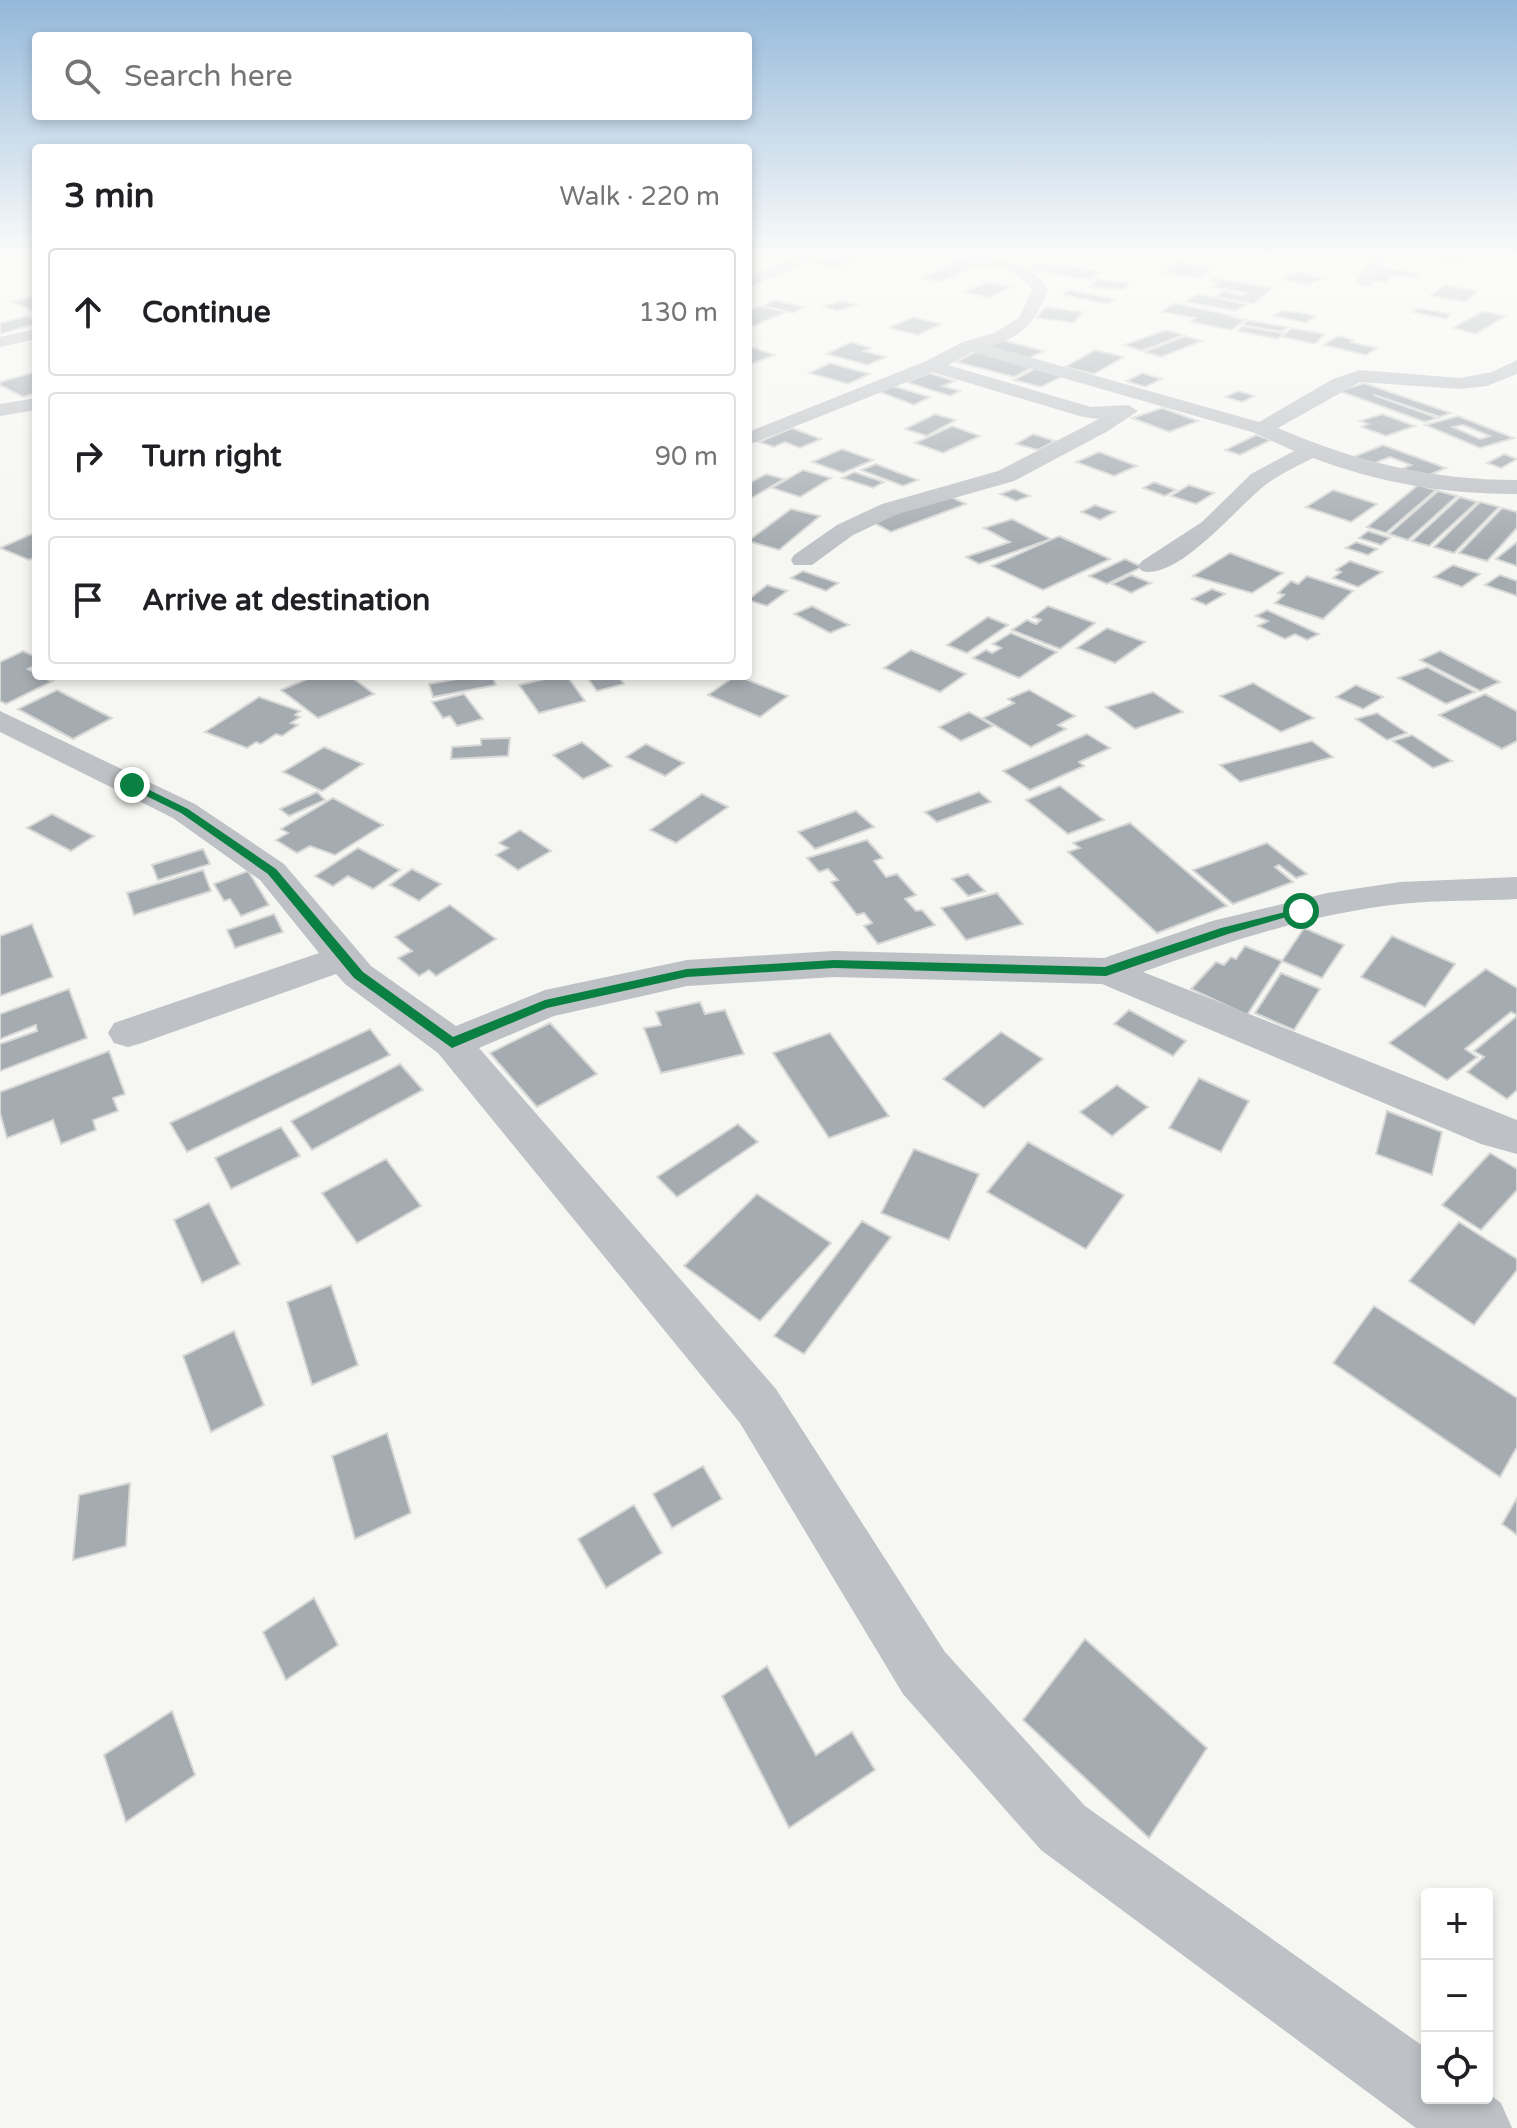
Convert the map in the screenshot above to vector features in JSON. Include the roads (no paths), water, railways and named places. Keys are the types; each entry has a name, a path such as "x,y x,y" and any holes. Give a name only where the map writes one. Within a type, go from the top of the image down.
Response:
{"street":[{"path":"752,437 954,354"},
{"path":"1000,354 1262,429 1311,450 1391,477 1442,486 1517,487"},
{"path":"931,366 1090,413 1121,412 1166,401"},
{"path":"1262,429 1357,376 1463,383 1491,381 1517,366"},
{"path":"0,410 32,405"},
{"path":"803,560 845,530 890,509 1006,476 1101,427 1121,412"},
{"path":"1151,566 1210,527 1259,479 1311,450"},
{"path":"0,720 184,811 272,872 358,975 452,1043 758,1406 924,1673 1063,1828 1421,2088"},
{"path":"452,1043 545,1004 687,973 834,964 1106,971 1225,930 1327,905 1400,893 1517,888"},
{"path":"128,1033 342,958"},
{"path":"1106,971 1496,1132 1517,1137"},
{"path":"1443,2104 1476,2128"}]}
